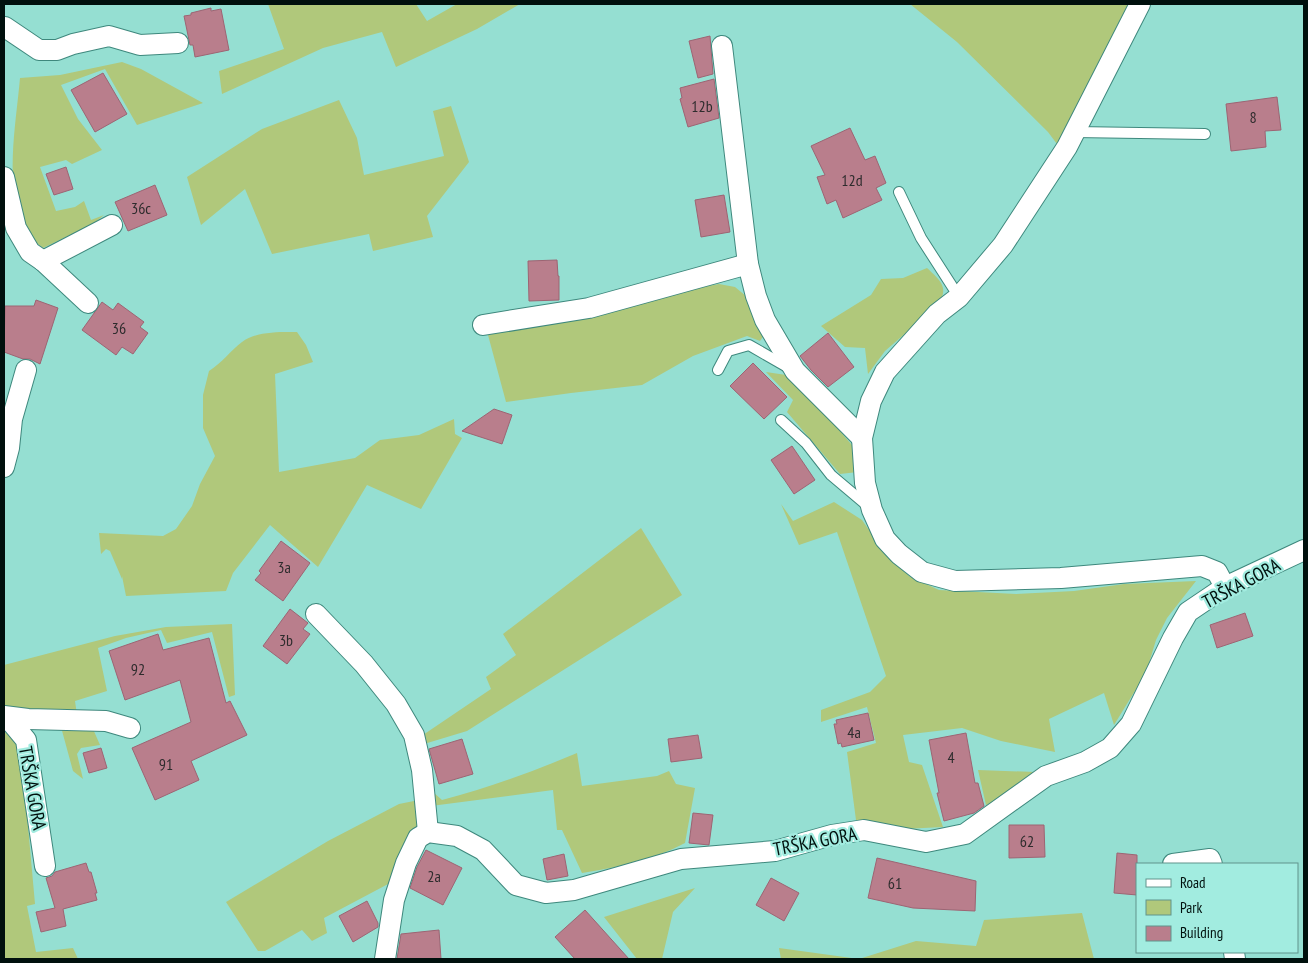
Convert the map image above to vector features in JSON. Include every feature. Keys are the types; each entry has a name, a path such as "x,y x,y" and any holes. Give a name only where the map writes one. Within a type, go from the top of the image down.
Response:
{"street":[{"path":"1140,4 1067,147 1003,245 959,297 937,314 884,372 871,401 862,438 865,483 872,510 885,539 898,554 922,572 955,581 1061,578 1202,566 1217,572 1225,587"},
{"path":"4,22 39,50 57,50 73,44 109,36 140,46 178,43"},
{"path":"4,22 4,47"},
{"path":"722,46 748,264 756,296 765,320 795,371 862,438"},
{"path":"4,177 16,228 30,252 43,261 88,303"},
{"path":"43,261 112,225"},
{"path":"483,325 589,308 748,264"},
{"path":"4,467 9,448 12,420 26,370"},
{"name":"TRŠKA GORA","path":"428,832 457,836 483,850 516,885 546,893 574,890 681,859 776,851 832,835 864,830 926,842 965,834 1046,776 1085,762 1110,748 1131,724 1173,638 1188,612 1225,587 1304,550"},
{"path":"316,614 364,664 396,704 414,735 422,770 428,832 418,838 406,863 394,900 385,959"},
{"name":"TRŠKA GORA","path":"6,716 106,721 130,728"},
{"name":"TRŠKA GORA","path":"6,716 26,740 45,866"},
{"path":"1186,863 1211,861"}],"lane":[{"path":"1075,132 1205,134"},
{"path":"899,192 921,238 959,297"},
{"path":"718,370 728,352 749,345 795,371"},
{"path":"781,420 806,443 831,475 872,510"}],"green space":[{"path":"268,4 416,4 427,21 457,4 520,4 477,29 396,67 382,32 323,48 222,94 219,71 284,49"},
{"path":"910,4 1132,4 1111,47 1057,144 1048,132 957,42"},
{"path":"122,62 141,69 203,103 137,125 105,69 61,85 78,119 102,150 72,164 66,160 40,167 56,211 75,207 84,201 91,220 104,215 93,224 43,248 27,234 19,214 15,196 13,156 20,78 60,75"},
{"path":"339,100 357,138 364,175 444,156 433,111 451,106 469,162 427,216 433,237 373,251 369,234 272,254 245,189 201,225 187,177 262,129"},
{"path":"927,268 942,285 943,294 941,300 937,306 885,351 868,374 865,348 845,347 821,326 871,295 881,279 903,278"},
{"path":"719,284 735,287 746,296 751,312 764,335 760,341 747,336 693,356 642,385 506,402 488,335 663,294"},
{"path":"297,332 306,345 313,362 275,374 279,472 355,458 380,440 419,435 454,419 455,434 462,438 421,509 367,485 318,567 270,525 233,573 226,591 126,596 122,576 122,579 110,551 106,549 101,554 99,533 163,536 176,529 192,506 200,484 215,456 203,428 203,395 209,371 248,338 269,333"},
{"path":"766,372 793,376 857,451 858,472 840,474 787,412 793,400"},
{"path":"834,502 862,520 881,547 909,576 939,590 1016,594 1074,591 1124,584 1196,581 1167,618 1156,640 1146,673 1114,725 1104,693 1049,719 1055,752 1001,741 962,728 903,735 909,762 922,765 943,827 904,829 856,820 847,752 876,743 867,707 821,722 821,710 870,692 886,676 837,532 799,545 781,504 793,521"},
{"path":"641,528 682,595 467,731 424,744 420,737 491,689 486,677 516,655 503,634"},
{"path":"232,624 235,695 229,697 212,632 167,643 161,630 126,638 98,648 107,691 75,701 77,715 4,707 4,665 115,636 166,627"},
{"path":"61,727 93,729 100,745 81,748 77,754 83,779 73,771"},
{"path":"4,731 24,750 27,815 35,904 27,906 36,952 73,948 78,959 4,959"},
{"path":"577,753 582,786 657,776 669,771 676,784 695,788 685,843 635,862 582,873 562,830 557,830 553,790 431,806 433,792 442,800 510,779"},
{"path":"978,770 1036,772 1009,795 986,805"},
{"path":"414,801 420,813 417,829 390,883 324,918 327,933 312,941 302,930 265,951 258,951 226,902 328,841 399,804"},
{"path":"695,888 673,912 662,959 637,959 604,917"},
{"path":"1082,913 1094,959 859,959 916,941 976,946 984,920"},
{"path":"779,948 859,959 781,959"}],"building":[{"path":"211,8 211,11 221,9 229,50 195,57 193,45 190,45 184,16"},
{"path":"710,36 713,74 698,78 689,41"},
{"path":"103,73 127,114 95,132 71,90"},
{"path":"714,79 719,118 688,127 680,99 682,98 680,88"},
{"path":"1277,97 1281,130 1265,131 1266,147 1231,151 1226,104"},
{"path":"850,128 865,160 875,156 886,183 876,188 882,200 843,218 836,200 827,204 817,177 825,175 811,146"},
{"path":"66,167 73,189 54,195 46,174"},
{"path":"155,185 167,215 128,231 115,202"},
{"path":"724,195 730,232 701,237 695,200"},
{"path":"557,260 559,300 529,301 528,261"},
{"path":"36,300 58,308 40,364 30,359 23,359 4,352 5,306 34,306"},
{"path":"102,302 113,310 118,303 144,322 140,327 148,333 133,354 122,347 116,355 82,330"},
{"path":"828,333 854,367 828,387 800,356"},
{"path":"753,363 787,397 764,419 730,386"},
{"path":"494,409 512,415 502,444 462,431"},
{"path":"792,446 815,480 794,494 771,460"},
{"path":"281,541 310,563 283,601 255,580 261,573 259,571"},
{"path":"290,609 308,623 303,629 310,634 287,664 263,646"},
{"path":"1245,613 1253,636 1217,648 1210,625"},
{"path":"158,634 163,650 209,638 226,703 230,701 247,735 191,761 199,780 155,800 132,748 191,722 180,680 125,700 109,651"},
{"path":"868,713 874,740 842,747 841,743 838,744 834,724 837,724 836,720"},
{"path":"966,733 975,783 978,783 984,806 974,813 944,821 937,793 939,793 929,740"},
{"path":"698,735 702,758 671,762 668,739"},
{"path":"462,739 473,774 439,784 429,749"},
{"path":"101,748 107,768 89,773 83,753"},
{"path":"693,813 713,815 709,845 689,843"},
{"path":"1009,825 1044,825 1045,857 1009,858"},
{"path":"426,850 462,868 443,905 410,888 417,867"},
{"path":"1117,853 1137,855 1136,895 1114,893"},
{"path":"564,854 568,876 547,880 543,859"},
{"path":"877,858 976,881 975,911 913,908 868,898"},
{"path":"86,863 89,872 91,872 97,900 63,909 66,926 41,932 36,912 55,908 46,878 52,876 55,872"},
{"path":"771,878 799,893 784,921 756,905"},
{"path":"367,901 378,923 378,927 353,942 339,916"},
{"path":"585,910 629,959 575,959 555,937"},
{"path":"439,930 441,959 397,959 401,934"}]}
